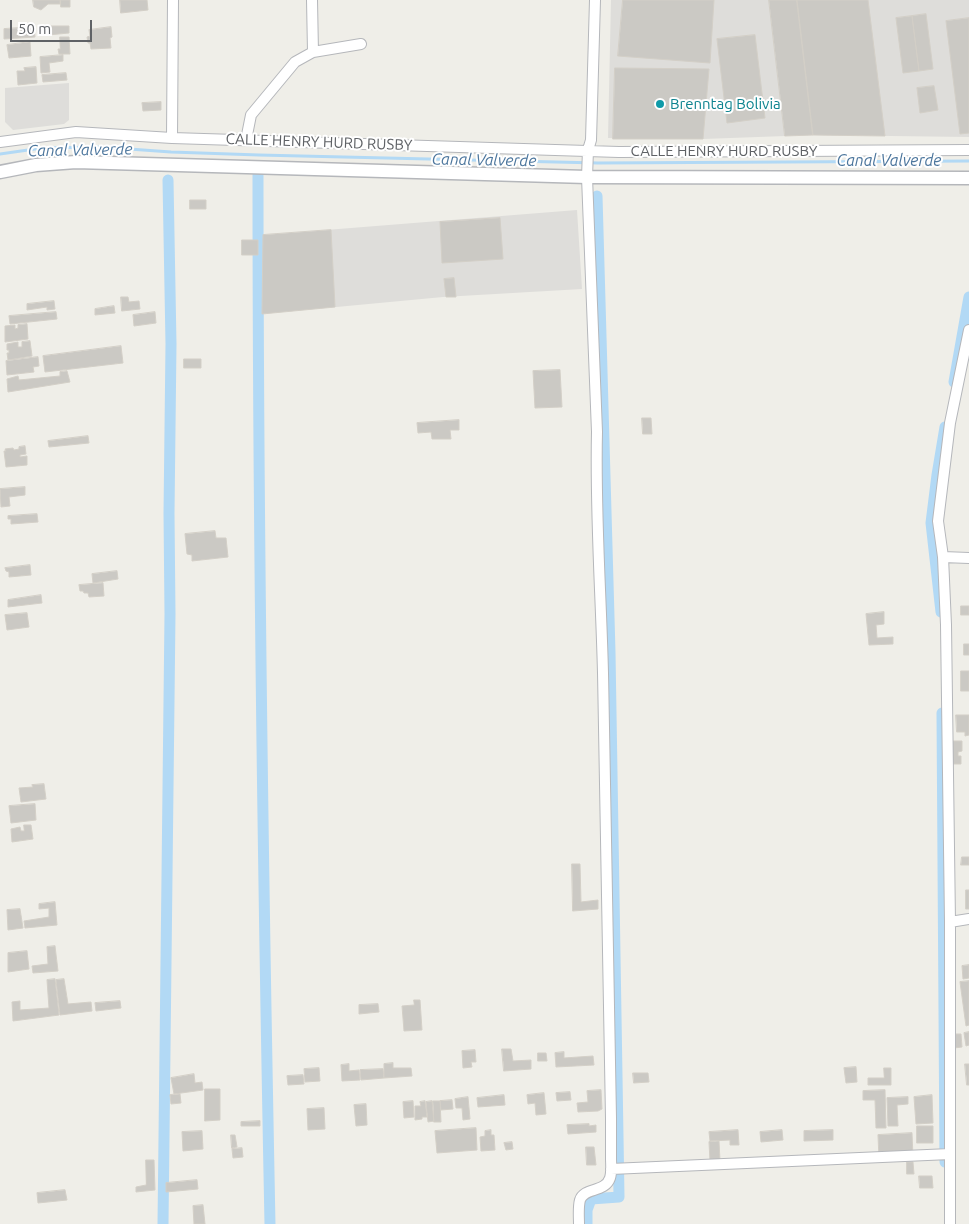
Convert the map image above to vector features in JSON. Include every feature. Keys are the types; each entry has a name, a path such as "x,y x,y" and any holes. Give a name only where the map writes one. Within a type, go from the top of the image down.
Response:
{"street":[{"path":"172,138 173,0"},
{"path":"312,0 313,52"},
{"path":"579,1224 580,1198 584,1194 601,1188 606,1184 610,1178 611,1169 602,611 587,173 591,140 595,0"},
{"path":"246,140 251,115 295,62 313,52 361,44"},
{"name":"CALLE HENRY HURD RUSBY","path":"0,142 76,132 172,138 588,153 969,150"},
{"name":"CALLE HENRY HURD RUSBY","path":"0,172 36,165 76,162 587,173 969,178"},
{"path":"950,1224 950,922 946,626 943,557 938,521 950,423 969,330"},
{"path":"943,557 969,558"},
{"path":"950,922 969,919"},
{"path":"611,1169 950,1154"}],"shaded area":[{"path":"611,0 969,0 969,137 813,135 703,139 608,138"},
{"path":"69,83 69,120 64,124 13,130 5,122 5,88"},
{"path":"577,210 582,289 443,297 262,314 263,235"}],"building":[{"path":"33,0 60,0 60,4 48,4 41,10 34,7"},
{"path":"61,0 70,0 70,7 61,7"},
{"path":"120,0 147,0 148,10 121,13"},
{"name":"Brenntag Bolivia","path":"623,0 714,0 710,63 618,56"},
{"path":"769,0 797,0 813,135 785,136"},
{"path":"797,0 868,0 885,136 813,135"},
{"path":"926,14 933,69 919,71 912,16"},
{"path":"912,16 919,71 903,73 896,18"},
{"path":"969,18 969,133 960,134 946,21"},
{"path":"47,26 69,26 69,33 48,35"},
{"path":"34,27 35,37 4,39 4,29"},
{"path":"111,27 111,48 91,49 87,37 90,36 89,30"},
{"path":"755,35 765,118 727,123 717,39"},
{"path":"60,37 69,37 70,54 59,54"},
{"path":"30,42 31,56 9,58 7,45"},
{"path":"63,55 63,61 49,63 50,72 41,73 40,57"},
{"path":"36,67 37,83 18,85 17,71 25,71 24,68"},
{"name":"Brenntag Bolivia","path":"615,68 709,69 703,139 613,139"},
{"path":"66,73 67,80 43,82 42,75"},
{"path":"934,86 938,110 920,113 917,88"},
{"path":"161,102 161,110 143,111 142,103"},
{"path":"190,200 206,200 206,209 190,209"},
{"path":"500,218 503,259 442,263 440,222"},
{"path":"331,230 335,307 262,314 263,235"},
{"path":"242,240 258,240 258,255 242,255"},
{"path":"454,278 456,297 446,297 444,279"},
{"path":"121,297 128,297 129,302 139,301 140,309 122,311"},
{"path":"54,301 55,309 47,310 47,307 27,310 27,304"},
{"path":"114,306 115,313 95,315 95,309"},
{"path":"56,312 57,319 10,324 9,316"},
{"path":"155,312 156,323 134,326 133,315"},
{"path":"27,324 28,339 5,342 5,326 15,325 15,329 18,328 18,325"},
{"path":"30,341 32,356 8,360 7,353 9,353 9,350 7,350 7,344 18,342 18,347 22,347 22,342"},
{"path":"121,346 123,363 45,372 43,356"},
{"path":"38,357 39,366 33,367 34,372 7,375 6,361"},
{"path":"184,359 201,359 201,368 184,368"},
{"path":"560,370 562,407 535,408 533,371"},
{"path":"67,371 70,382 8,392 7,379 18,376 19,380 60,376 60,372"},
{"path":"642,418 651,418 652,434 643,434"},
{"path":"459,420 459,430 450,430 451,439 432,439 431,432 418,433 417,423"},
{"path":"88,436 89,443 49,447 48,441"},
{"path":"25,446 26,454 20,455 20,457 27,456 27,465 6,467 5,449 13,448 14,450"},
{"path":"25,487 25,495 9,497 10,506 1,507 0,489"},
{"path":"37,514 38,522 11,524 11,519 8,519 8,516"},
{"path":"215,531 216,538 226,538 228,557 192,561 192,555 187,554 185,534"},
{"path":"30,565 31,575 9,577 9,572 5,568"},
{"path":"117,571 118,579 93,583 92,574"},
{"path":"103,583 104,596 89,597 88,593 80,591 79,585"},
{"path":"41,595 42,603 8,607 8,600"},
{"path":"961,606 969,606 969,615 961,615"},
{"path":"884,612 884,624 876,625 877,638 893,637 893,644 869,645 866,614"},
{"path":"27,613 29,627 7,630 5,615"},
{"path":"964,644 969,644 969,655 964,655"},
{"path":"961,671 969,671 969,691 961,691"},
{"path":"956,715 969,715 969,735 965,736 965,732 957,732"},
{"path":"953,741 962,741 962,751 958,752 958,756 961,756 961,764 953,764"},
{"path":"44,784 46,799 21,802 19,788"},
{"path":"35,804 36,820 11,823 9,806"},
{"path":"24,825 31,825 33,839 12,842 11,829 20,827 21,831 24,831"},
{"path":"962,857 969,857 969,865 961,865"},
{"path":"572,864 580,864 581,902 598,900 598,909 573,911"},
{"path":"966,890 969,890 969,909 966,909"},
{"path":"55,902 57,925 25,928 24,921 49,917 49,908 39,909 39,904"},
{"path":"20,909 23,928 8,930 7,910"},
{"path":"55,946 58,971 33,973 32,966 48,964 47,947"},
{"path":"27,951 29,969 8,972 8,953"},
{"path":"969,965 969,978 963,979 962,966"},
{"path":"55,979 59,1015 13,1021 12,1002 20,1001 20,1010 49,1008 47,980"},
{"path":"64,979 68,1004 91,1002 92,1011 60,1015 56,980"},
{"path":"969,981 969,1025 966,1026 960,982"},
{"path":"414,1000 420,1000 422,1030 404,1031 402,1006 414,1005"},
{"path":"120,1001 121,1008 96,1011 95,1003"},
{"path":"378,1004 379,1012 359,1014 359,1005"},
{"path":"969,1032 969,1045 966,1046 964,1033"},
{"path":"953,1034 961,1034 962,1047 954,1048"},
{"path":"502,1049 511,1049 513,1061 531,1060 531,1069 504,1071"},
{"path":"475,1050 476,1062 471,1062 472,1067 463,1068 462,1051"},
{"path":"564,1052 564,1058 593,1056 594,1065 556,1067 555,1053"},
{"path":"538,1053 546,1053 547,1061 538,1061"},
{"path":"393,1063 393,1068 411,1068 412,1076 384,1078 384,1064"},
{"path":"349,1064 349,1071 359,1070 360,1080 342,1081 341,1065"},
{"path":"965,1064 969,1064 969,1085 967,1085"},
{"path":"856,1067 857,1082 846,1083 844,1068"},
{"path":"319,1068 320,1081 305,1082 304,1069"},
{"path":"884,1068 891,1068 891,1085 868,1085 868,1078 884,1078"},
{"path":"383,1069 384,1078 361,1080 360,1070"},
{"path":"633,1073 648,1073 649,1082 634,1083"},
{"path":"194,1074 195,1083 202,1082 203,1090 174,1094 171,1078"},
{"path":"303,1075 304,1084 288,1085 287,1076"},
{"path":"205,1089 220,1089 220,1120 205,1121"},
{"path":"601,1090 602,1109 578,1112 577,1103 588,1102 587,1091"},
{"path":"885,1090 886,1128 876,1128 875,1100 863,1100 863,1091"},
{"path":"570,1092 571,1100 557,1101 556,1093"},
{"path":"544,1093 546,1114 536,1115 535,1103 528,1104 527,1095"},
{"path":"180,1094 181,1103 171,1104 170,1095"},
{"path":"504,1095 505,1105 478,1107 477,1098"},
{"path":"932,1095 933,1123 916,1124 914,1097"},
{"path":"468,1097 470,1119 463,1120 462,1108 456,1108 455,1099"},
{"path":"908,1097 908,1104 897,1105 898,1126 888,1126 887,1098"},
{"path":"452,1100 453,1109 441,1110 440,1101"},
{"path":"413,1101 414,1117 404,1118 403,1102"},
{"path":"425,1101 427,1117 415,1120 415,1106 421,1106 420,1102"},
{"path":"432,1101 434,1121 428,1122 426,1102"},
{"path":"433,1101 440,1101 441,1122 434,1122"},
{"path":"366,1104 367,1125 356,1126 354,1105"},
{"path":"324,1108 325,1129 308,1130 307,1109"},
{"path":"260,1121 260,1126 241,1126 241,1122"},
{"path":"589,1124 589,1126 596,1125 596,1132 568,1134 567,1125"},
{"path":"917,1126 933,1126 933,1143 917,1143"},
{"path":"476,1128 477,1150 437,1153 435,1131"},
{"path":"491,1130 491,1135 494,1135 495,1150 481,1151 480,1137 485,1136 485,1131"},
{"path":"738,1130 739,1145 730,1145 730,1140 710,1141 709,1132"},
{"path":"782,1130 783,1140 761,1142 760,1132"},
{"path":"833,1130 833,1140 804,1141 804,1131"},
{"path":"202,1131 203,1149 183,1151 182,1132"},
{"path":"912,1133 913,1157 879,1159 878,1135"},
{"path":"231,1135 235,1135 237,1147 232,1148"},
{"path":"719,1141 720,1161 710,1161 709,1142"},
{"path":"512,1142 513,1149 506,1150 504,1143"},
{"path":"586,1147 594,1147 596,1165 587,1165"},
{"path":"242,1148 243,1157 233,1158 232,1149"},
{"path":"146,1160 154,1160 155,1190 136,1192 136,1187 146,1185"},
{"path":"907,1162 913,1162 914,1174 907,1174"},
{"path":"919,1176 932,1176 933,1188 920,1188"},
{"path":"197,1180 198,1189 166,1192 166,1183"},
{"path":"65,1190 67,1200 38,1203 37,1193"},
{"path":"203,1205 205,1224 194,1224 193,1206"}],"waterway":[{"name":"Canal Valverde","path":"0,154 42,148 101,147 259,155 598,163 969,161"},
{"path":"258,175 261,700 270,1224"},
{"path":"163,1224 170,614 171,344 168,180"},
{"path":"587,1224 587,1210 591,1199 619,1197 610,652 597,196"},
{"path":"954,382 969,297"},
{"path":"941,612 931,523 945,427"},
{"path":"942,713 945,1162"}],"place":[{"name":"Brenntag Bolivia","path":"660,104"}]}
